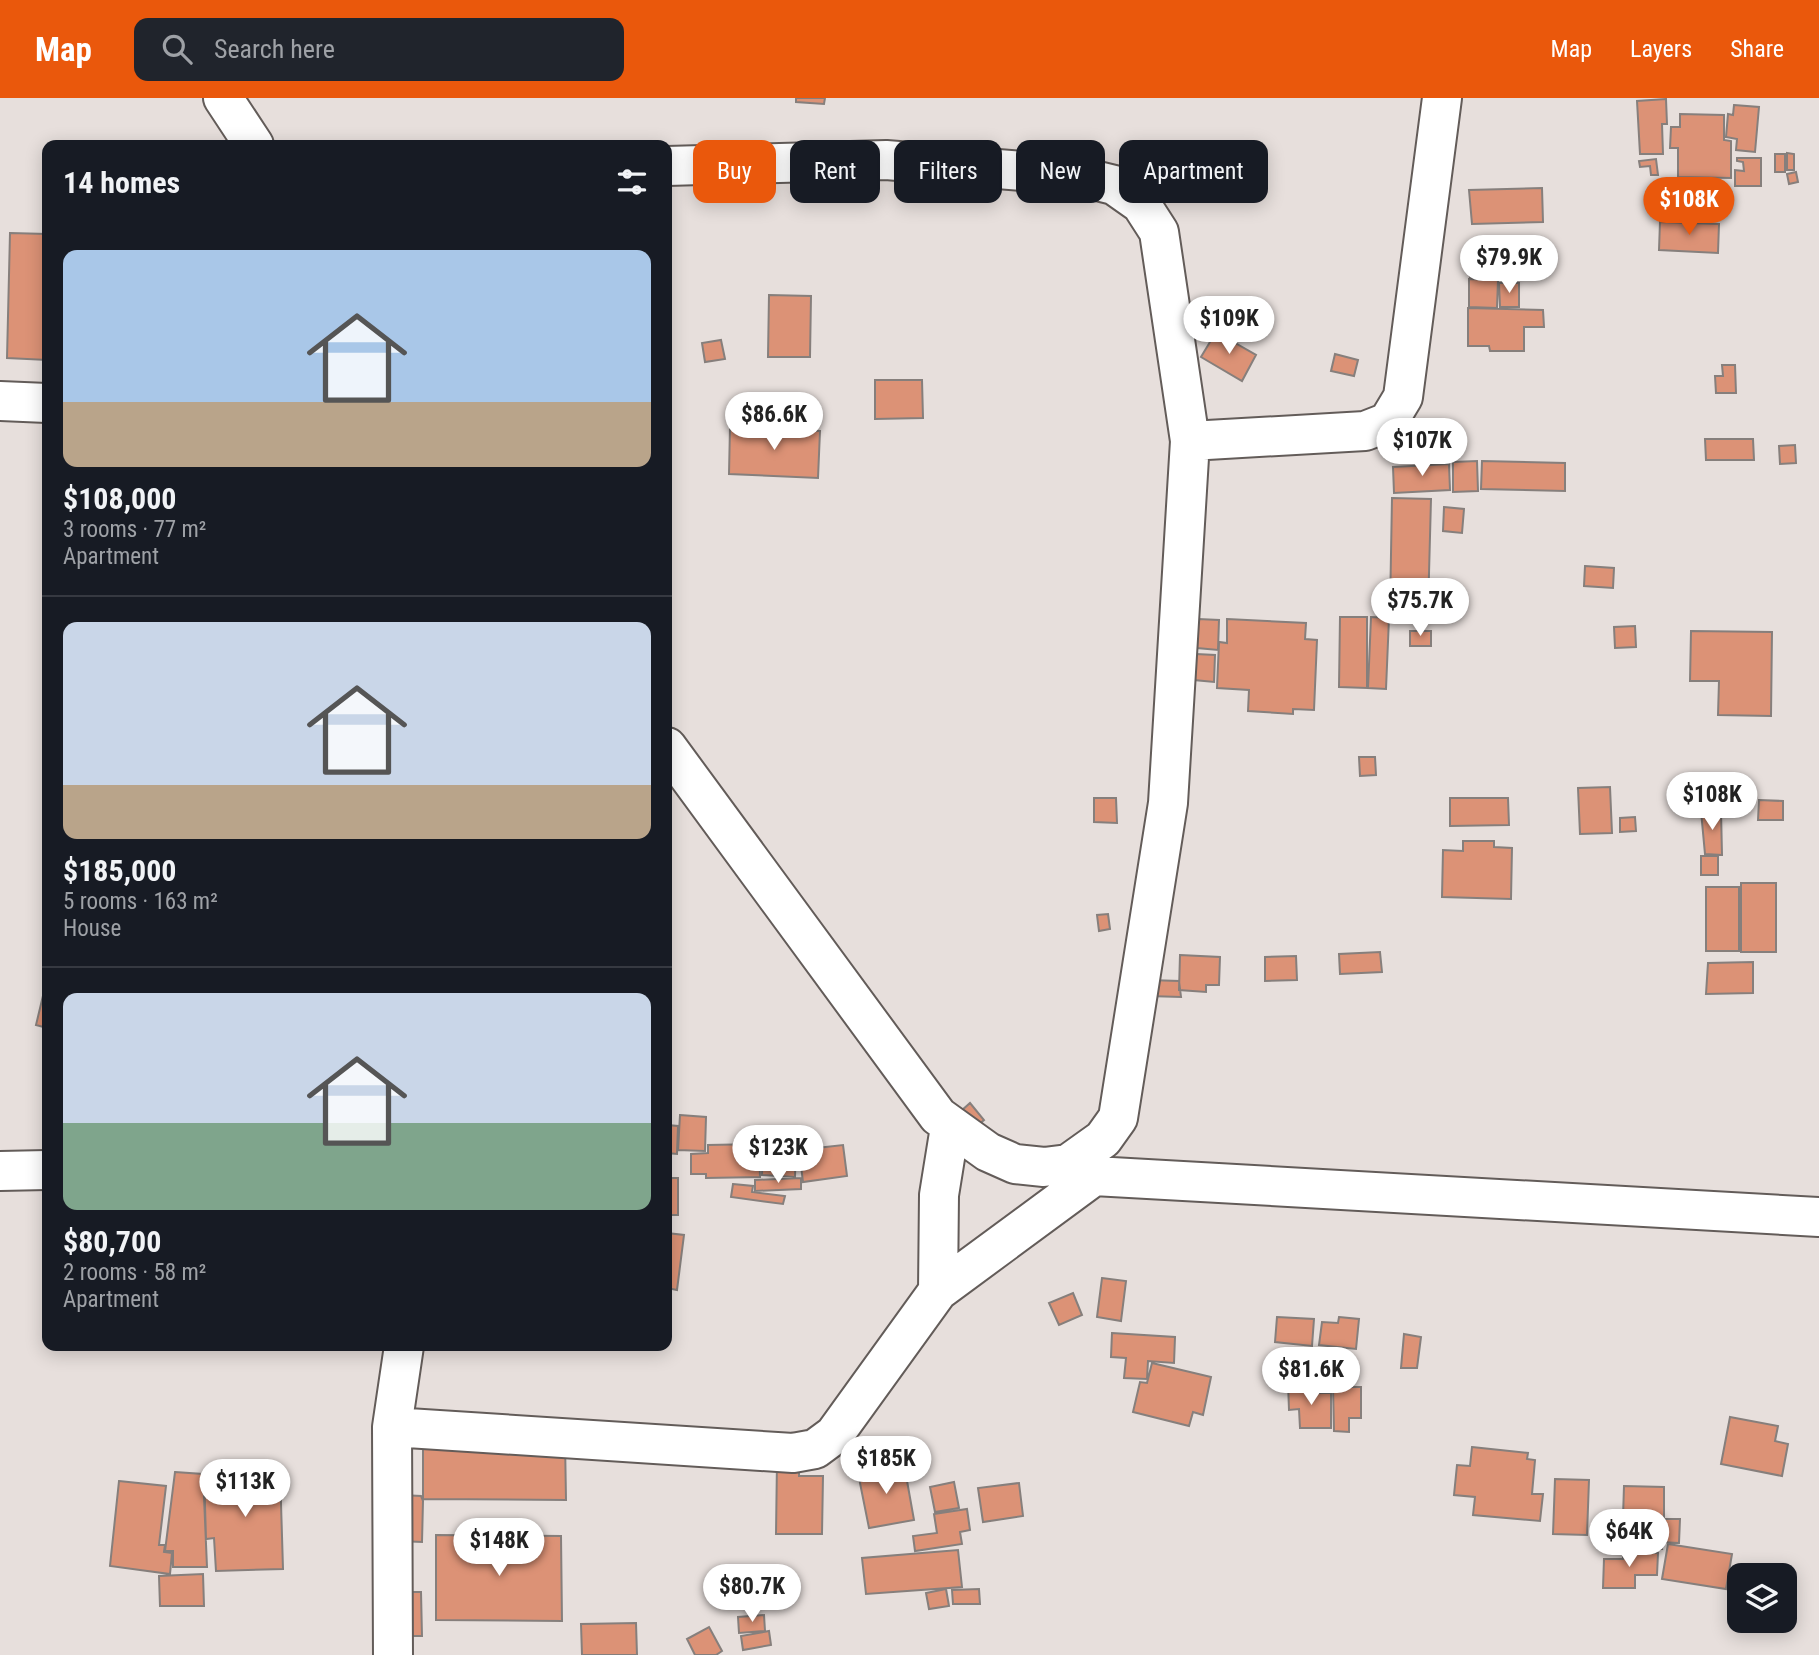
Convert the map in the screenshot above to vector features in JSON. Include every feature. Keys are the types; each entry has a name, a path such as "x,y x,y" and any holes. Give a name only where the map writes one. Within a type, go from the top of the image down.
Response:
{"street":[{"path":"223,98 251,140"},
{"path":"1190,441 1365,431 1388,422 1403,397 1442,98"},
{"path":"392,1427 793,1453 815,1449 834,1435 938,1291 1081,1170 1118,1118 1123,1097 1147,922 1168,803 1190,441 1159,232 1142,204 1114,185 1073,175 887,159 672,166"},
{"path":"0,401 42,403"},
{"path":"672,754 938,1116 968,1135 988,1152 1015,1164 1819,1217"},
{"path":"938,1291 939,1195 950,1126"},
{"path":"0,1171 42,1170"},
{"path":"393,1655 392,1427 403,1351"}],"building":[{"path":"796,98 825,98 824,104 796,102"},
{"path":"1666,99 1667,124 1662,124 1663,154 1640,154 1637,101"},
{"path":"1734,105 1759,107 1755,152 1736,150 1737,139 1726,137 1728,114 1733,115"},
{"path":"1680,114 1724,115 1724,140 1731,141 1731,178 1678,177 1678,148 1670,148 1671,127 1680,127"},
{"path":"1787,153 1794,154 1794,170 1787,170"},
{"path":"1775,154 1785,154 1785,172 1775,172"},
{"path":"1737,158 1761,158 1761,186 1735,186 1735,170 1744,171 1743,162 1737,161"},
{"path":"1656,159 1658,175 1651,175 1650,166 1640,167 1639,161"},
{"path":"1796,172 1798,182 1789,184 1787,174"},
{"path":"1542,188 1543,222 1472,224 1469,190"},
{"path":"1660,222 1719,224 1718,253 1659,250"},
{"path":"10,233 42,234 42,360 7,358"},
{"path":"1544,241 1546,277 1524,278 1522,242"},
{"path":"1501,244 1519,245 1520,279 1502,279"},
{"path":"1499,246 1500,278 1470,278 1469,247"},
{"path":"1469,279 1498,280 1497,308 1469,307"},
{"path":"1499,283 1519,283 1519,307 1500,307"},
{"path":"769,295 811,296 810,357 768,357"},
{"path":"1468,308 1543,310 1544,327 1524,327 1524,351 1490,351 1489,346 1468,346"},
{"path":"1216,332 1256,355 1242,381 1201,357"},
{"path":"721,340 725,359 705,362 702,343"},
{"path":"1335,354 1358,360 1354,376 1331,371"},
{"path":"1722,365 1735,365 1736,393 1716,393 1715,376 1723,376"},
{"path":"875,380 922,380 923,418 875,419"},
{"path":"730,427 820,431 818,478 729,474"},
{"path":"1705,439 1753,439 1754,460 1706,460"},
{"path":"1795,445 1796,463 1780,464 1779,446"},
{"path":"1477,461 1478,491 1453,492 1453,462"},
{"path":"1482,461 1565,463 1565,491 1481,489"},
{"path":"1449,464 1450,490 1394,493 1393,467"},
{"path":"1392,498 1431,499 1428,611 1390,610"},
{"path":"1444,507 1464,509 1462,533 1443,531"},
{"path":"1585,566 1614,568 1613,588 1584,586"},
{"path":"1340,617 1367,617 1367,688 1339,687"},
{"path":"1371,617 1389,618 1386,689 1368,688"},
{"path":"1198,619 1219,620 1218,650 1197,648"},
{"path":"1227,619 1306,623 1305,639 1317,640 1314,710 1293,709 1293,714 1248,711 1249,690 1217,688 1219,642 1227,643"},
{"path":"1635,626 1636,647 1615,648 1614,627"},
{"path":"1410,631 1431,631 1431,646 1410,646"},
{"path":"1691,631 1772,632 1771,716 1718,715 1719,681 1690,681"},
{"path":"1196,654 1215,655 1214,682 1194,680"},
{"path":"1359,757 1375,757 1376,775 1360,776"},
{"path":"1610,787 1612,833 1580,834 1578,788"},
{"path":"1718,792 1720,809 1703,810 1702,793"},
{"path":"1094,798 1116,798 1117,823 1094,822"},
{"path":"1450,798 1508,798 1509,825 1450,826"},
{"path":"1759,800 1783,801 1783,820 1758,820"},
{"path":"1701,811 1721,811 1722,855 1705,854"},
{"path":"1635,817 1636,831 1620,832 1620,818"},
{"path":"1463,841 1494,841 1494,847 1512,848 1511,899 1442,897 1443,850 1463,851"},
{"path":"1701,856 1718,856 1718,875 1701,875"},
{"path":"1741,883 1776,883 1776,952 1741,952"},
{"path":"1706,887 1739,887 1739,951 1706,951"},
{"path":"1108,914 1110,929 1099,931 1097,915"},
{"path":"1380,952 1382,972 1340,974 1339,954"},
{"path":"1180,955 1220,957 1219,985 1206,985 1206,992 1179,990"},
{"path":"1296,956 1297,980 1265,981 1265,957"},
{"path":"1753,962 1753,993 1706,994 1708,963"},
{"path":"1149,980 1179,981 1181,997 1148,996"},
{"path":"42,1000 42,1027 36,1025"},
{"path":"970,1103 984,1120 973,1129 960,1112"},
{"path":"680,1115 706,1117 705,1151 678,1150"},
{"path":"672,1125 678,1126 677,1154 672,1154"},
{"path":"763,1142 796,1143 795,1177 762,1175"},
{"path":"759,1144 760,1177 706,1178 706,1174 691,1174 691,1154 708,1153 708,1145"},
{"path":"843,1145 847,1176 803,1182 799,1150"},
{"path":"672,1178 678,1178 678,1215 672,1215"},
{"path":"801,1178 801,1189 755,1191 755,1180"},
{"path":"733,1184 753,1186 752,1192 785,1196 783,1204 731,1197"},
{"path":"672,1234 684,1235 677,1290 672,1289"},
{"path":"1102,1278 1126,1281 1121,1321 1097,1317"},
{"path":"1073,1293 1082,1315 1059,1325 1049,1303"},
{"path":"1277,1317 1314,1319 1312,1346 1275,1342"},
{"path":"1339,1317 1359,1319 1356,1349 1319,1345 1322,1322 1338,1323"},
{"path":"1112,1333 1175,1337 1174,1363 1148,1361 1147,1379 1124,1378 1126,1358 1111,1357"},
{"path":"1404,1334 1421,1337 1417,1368 1401,1368"},
{"path":"1152,1363 1211,1377 1203,1415 1193,1412 1189,1426 1133,1412 1140,1382 1147,1383"},
{"path":"1288,1383 1301,1383 1301,1389 1310,1389 1311,1393 1331,1393 1331,1428 1300,1428 1299,1409 1289,1410"},
{"path":"1333,1387 1361,1387 1361,1418 1349,1418 1349,1432 1334,1431"},
{"path":"1730,1417 1778,1426 1775,1441 1788,1444 1782,1476 1721,1464"},
{"path":"565,1440 566,1500 423,1499 423,1447"},
{"path":"1472,1447 1528,1453 1527,1459 1535,1460 1532,1494 1543,1494 1540,1521 1473,1515 1475,1497 1454,1495 1457,1465 1470,1466"},
{"path":"777,1461 799,1461 799,1476 823,1476 822,1534 776,1534"},
{"path":"904,1464 914,1520 869,1528 858,1473"},
{"path":"280,1470 283,1569 216,1571 214,1538 206,1539 204,1472"},
{"path":"175,1472 203,1474 207,1567 173,1567 173,1551 165,1551"},
{"path":"1555,1479 1589,1480 1587,1535 1553,1534"},
{"path":"119,1481 166,1486 159,1545 165,1545 164,1552 172,1553 170,1574 110,1566"},
{"path":"954,1482 959,1508 935,1512 930,1487"},
{"path":"1019,1483 1023,1516 983,1522 978,1488"},
{"path":"1624,1486 1664,1487 1664,1519 1680,1519 1679,1543 1661,1542 1662,1549 1622,1549"},
{"path":"401,1495 421,1496 422,1542 399,1541"},
{"path":"967,1509 970,1530 960,1532 962,1544 915,1551 913,1536 937,1533 934,1514"},
{"path":"436,1535 561,1536 562,1621 436,1620"},
{"path":"1668,1544 1732,1554 1730,1563 1727,1563 1726,1589 1662,1579"},
{"path":"958,1550 962,1587 866,1594 862,1558"},
{"path":"1623,1552 1658,1553 1657,1575 1635,1575 1635,1588 1603,1588 1604,1559 1623,1559"},
{"path":"203,1574 204,1606 160,1606 159,1576"},
{"path":"946,1589 949,1606 929,1609 926,1593"},
{"path":"979,1589 980,1604 953,1604 952,1590"},
{"path":"399,1592 421,1592 422,1636 400,1636"},
{"path":"764,1615 765,1631 739,1633 738,1617"},
{"path":"636,1623 637,1655 582,1655 581,1624"},
{"path":"709,1627 722,1651 716,1655 695,1655 687,1639"},
{"path":"769,1631 771,1645 743,1650 741,1636"}]}
